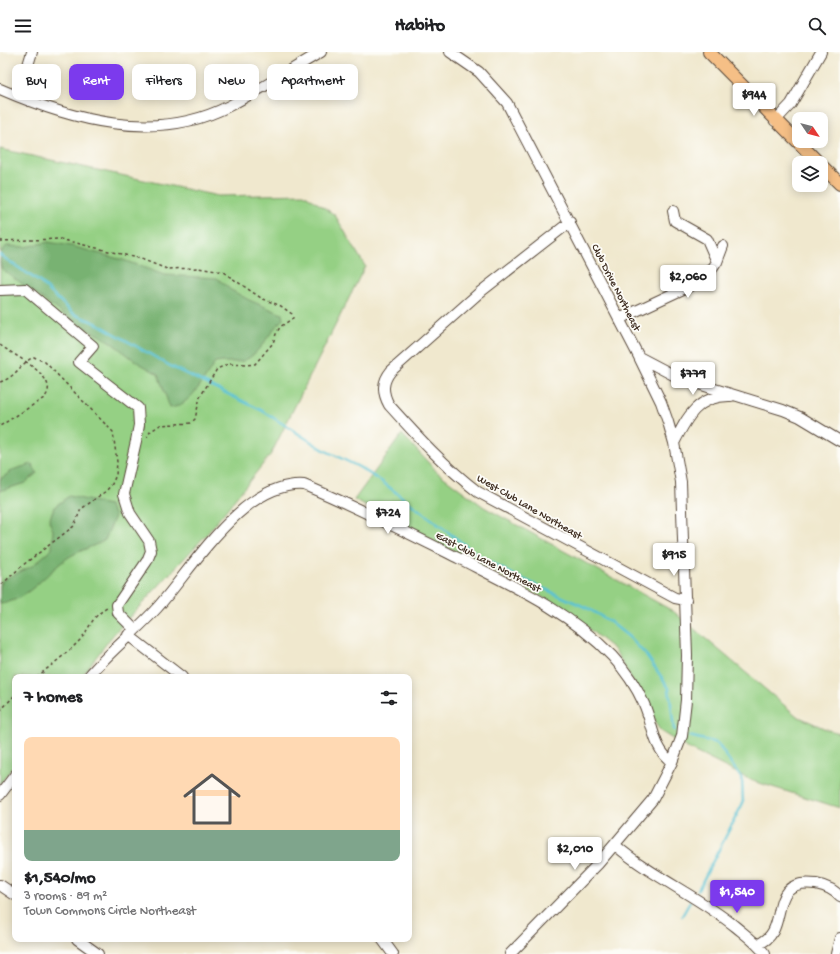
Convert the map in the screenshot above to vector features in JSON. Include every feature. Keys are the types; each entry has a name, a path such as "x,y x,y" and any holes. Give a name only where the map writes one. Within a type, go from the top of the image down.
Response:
{"main road":[{"path":"709,52 775,121 812,156"},
{"path":"828,172 840,184"}],"street":[{"path":"28,64 32,52"},
{"path":"27,100 56,111 95,121 136,126 172,124 201,118 228,107 321,52"},
{"name":"Club Drive Northeast","path":"450,52 478,72 508,104 620,319 661,402 674,443 683,506 686,600 686,707 682,736 672,762 653,799 615,845 510,954"},
{"path":"775,121 791,104 821,52"},
{"path":"0,89 12,94"},
{"path":"673,210 675,221 707,239 718,262"},
{"name":"West Club Lane Northeast","path":"570,222 479,292 391,371 384,383 384,396 389,405 433,454 478,492 675,598 686,600"},
{"path":"620,319 696,283 710,272 718,262 723,246"},
{"path":"0,290 25,289 80,333 93,346 79,362 138,408 138,430 124,494 130,513 149,542 151,550 147,561 117,605 118,613 131,632 179,674"},
{"path":"639,358 679,378 800,417 840,441"},
{"path":"674,443 687,418 700,405 720,397 741,397"},
{"name":"East Club Lane Northeast","path":"91,674 131,632 157,608 204,550 248,504 281,486 292,484 304,485 388,522 507,583 561,613 601,644 624,670 644,704 660,750 665,757 672,762"},
{"path":"0,795 12,779"},
{"path":"615,845 635,862 703,902 758,944 765,954"},
{"path":"758,944 765,942 770,937 776,925 782,899 793,886 805,882 823,885 832,889 840,897"},
{"path":"0,885 12,893"},
{"path":"836,954 840,938"},
{"path":"81,942 98,954"},
{"path":"384,942 393,954"}],"path":[{"path":"0,241 60,239 141,259 167,269 198,268 223,272 255,294 281,306 292,314 293,318 280,328 273,343 255,364 246,366 228,364 222,365 217,369 200,397 195,419 191,423 160,426 150,432 146,441"},
{"path":"0,345 36,369 46,380 49,388 48,393 44,398 0,426"},
{"path":"0,382 13,376 26,362 34,358 45,362 86,406 110,428 115,438 116,475 112,484 106,491 82,509 74,526 23,565 0,586"},
{"path":"40,674 80,640 87,632 91,621 98,614 117,605"},
{"path":"0,711 12,698"}],"green space":[{"path":"0,149 218,196 304,194 335,215 365,266 271,454 207,534 113,635 83,674 12,674 12,768 0,784"},
{"path":"48,242 71,246 123,260 164,275 217,278 231,290 249,300 282,314 283,319 260,348 249,358 240,362 215,363 196,391 190,397 177,406 170,408 158,374 137,362 109,341 72,320 2,269 0,262 2,250 7,246 25,247"},
{"path":"402,434 437,472 484,507 673,611 797,716 828,730 840,733 840,808 753,781 689,749 660,731 615,650 563,608 354,500"},
{"path":"32,464 37,473 25,483 0,491 0,479 15,469"},
{"path":"69,496 109,505 115,516 105,540 66,559 19,598 0,604 0,586 3,580 32,566 52,549 53,530 49,521 54,507"}],"waterway":[{"path":"0,255 41,283 74,314 98,324 172,367 261,410 324,450 359,467 381,481 482,558 516,576 587,608 609,621 629,637 647,656 669,688 675,730"},
{"path":"689,736 717,743 742,779 743,803 698,890"},
{"path":"682,916 690,902"}]}
